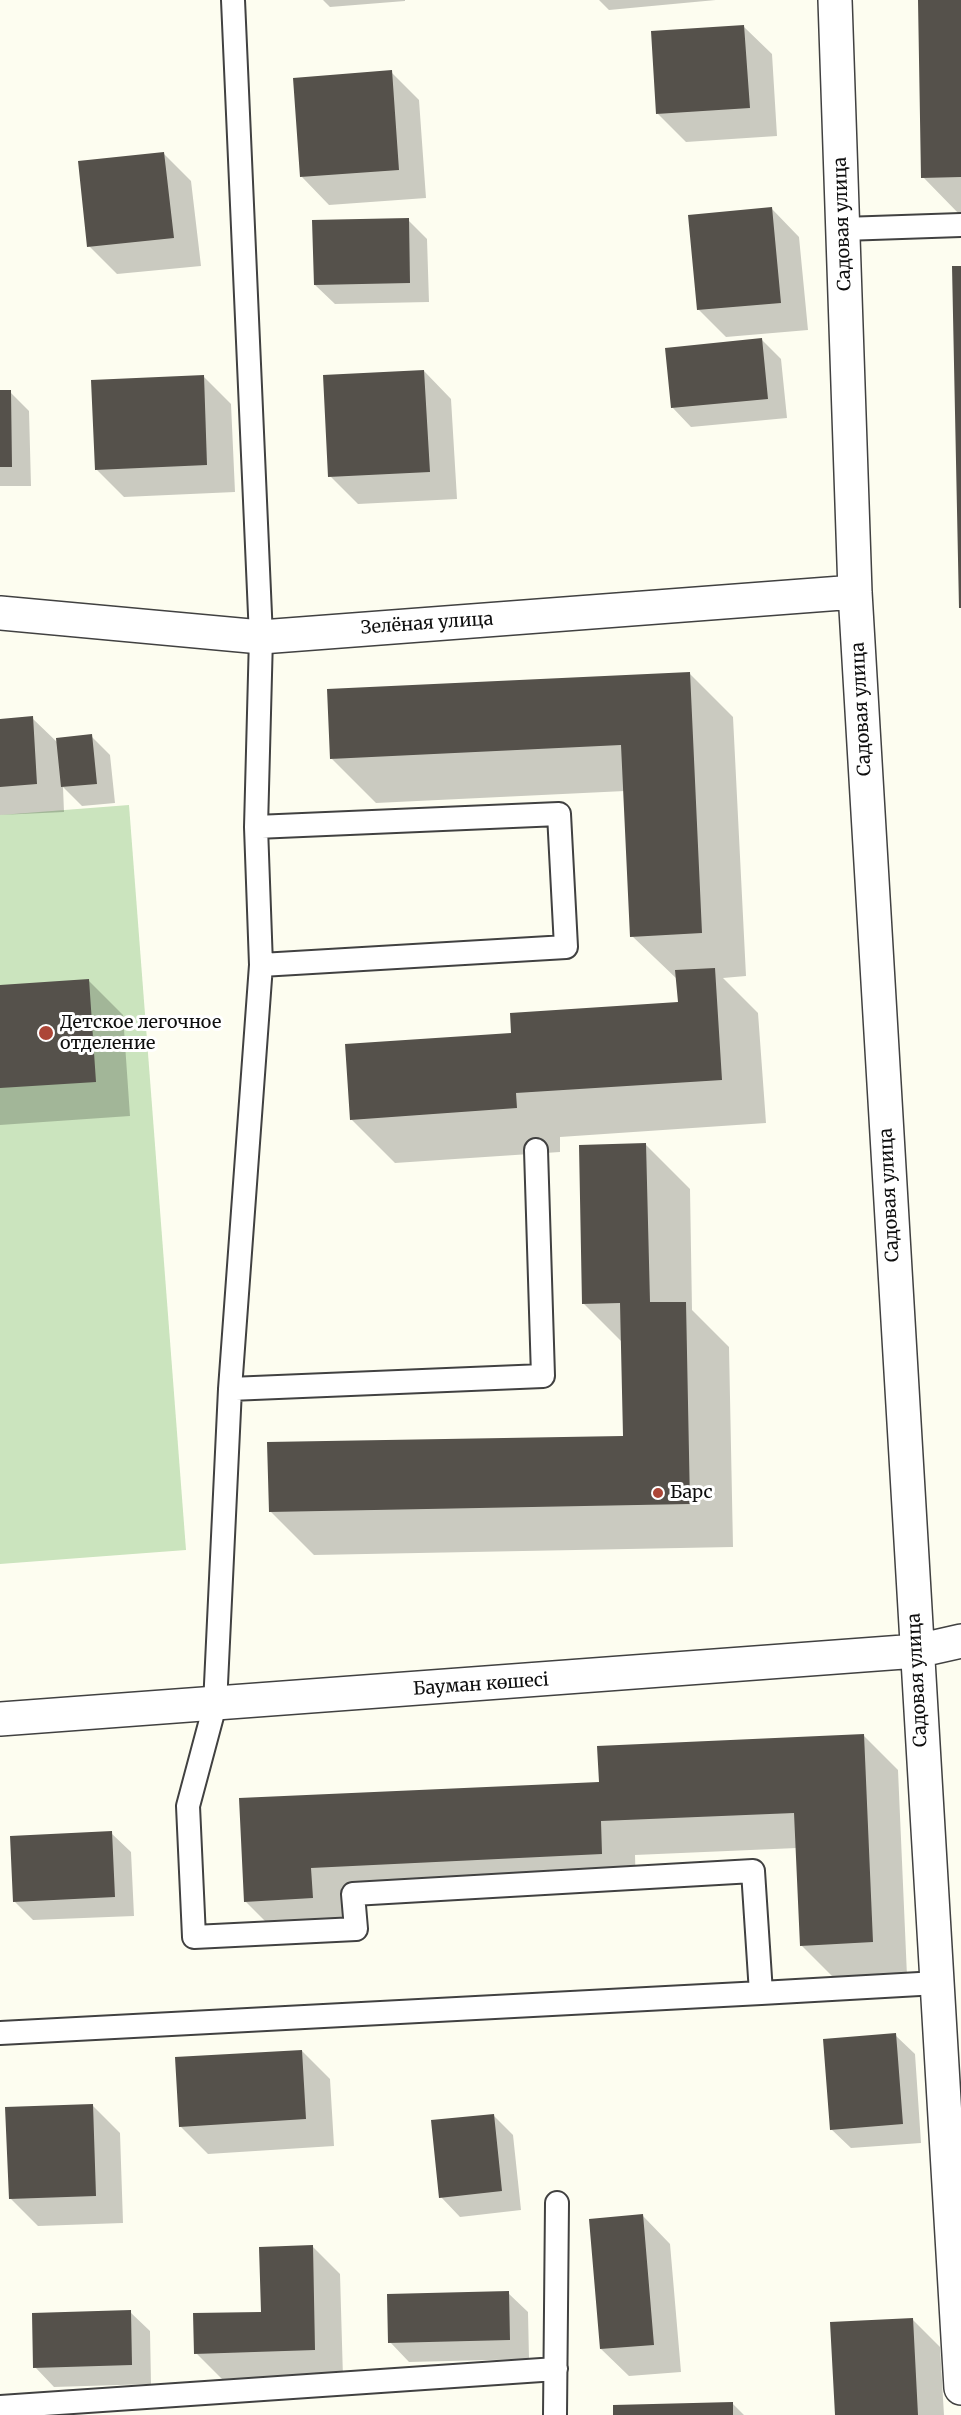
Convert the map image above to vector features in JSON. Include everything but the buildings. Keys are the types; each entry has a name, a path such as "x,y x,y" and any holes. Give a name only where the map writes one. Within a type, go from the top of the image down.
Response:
{"street":[{"name":"Садовая улица","path":"835,0 855,592 961,2388"},
{"name":"Зелёная улица","path":"0,613 261,637 855,592"},
{"name":"Бауман көшесі","path":"0,1719 215,1705 917,1651 961,1641"}],"lane":[{"path":"233,0 261,637 256,827 261,965 230,1389 215,1705 188,1806 194,1937 356,1929 353,1894 753,1871 760,1993"},
{"path":"843,229 961,225"},
{"path":"256,827 559,814 566,947 261,965"},
{"path":"230,1389 543,1376 536,1150"},
{"path":"0,2033 937,1983"},
{"path":"555,2415 557,2203"},
{"path":"0,2407 556,2369"}],"green space":[{"path":"129,805 186,1550 0,1564 0,815"}],"place":[{"name":"Детское легочное отделение","path":"46,1033"},
{"name":"Барс","path":"658,1493"}]}
